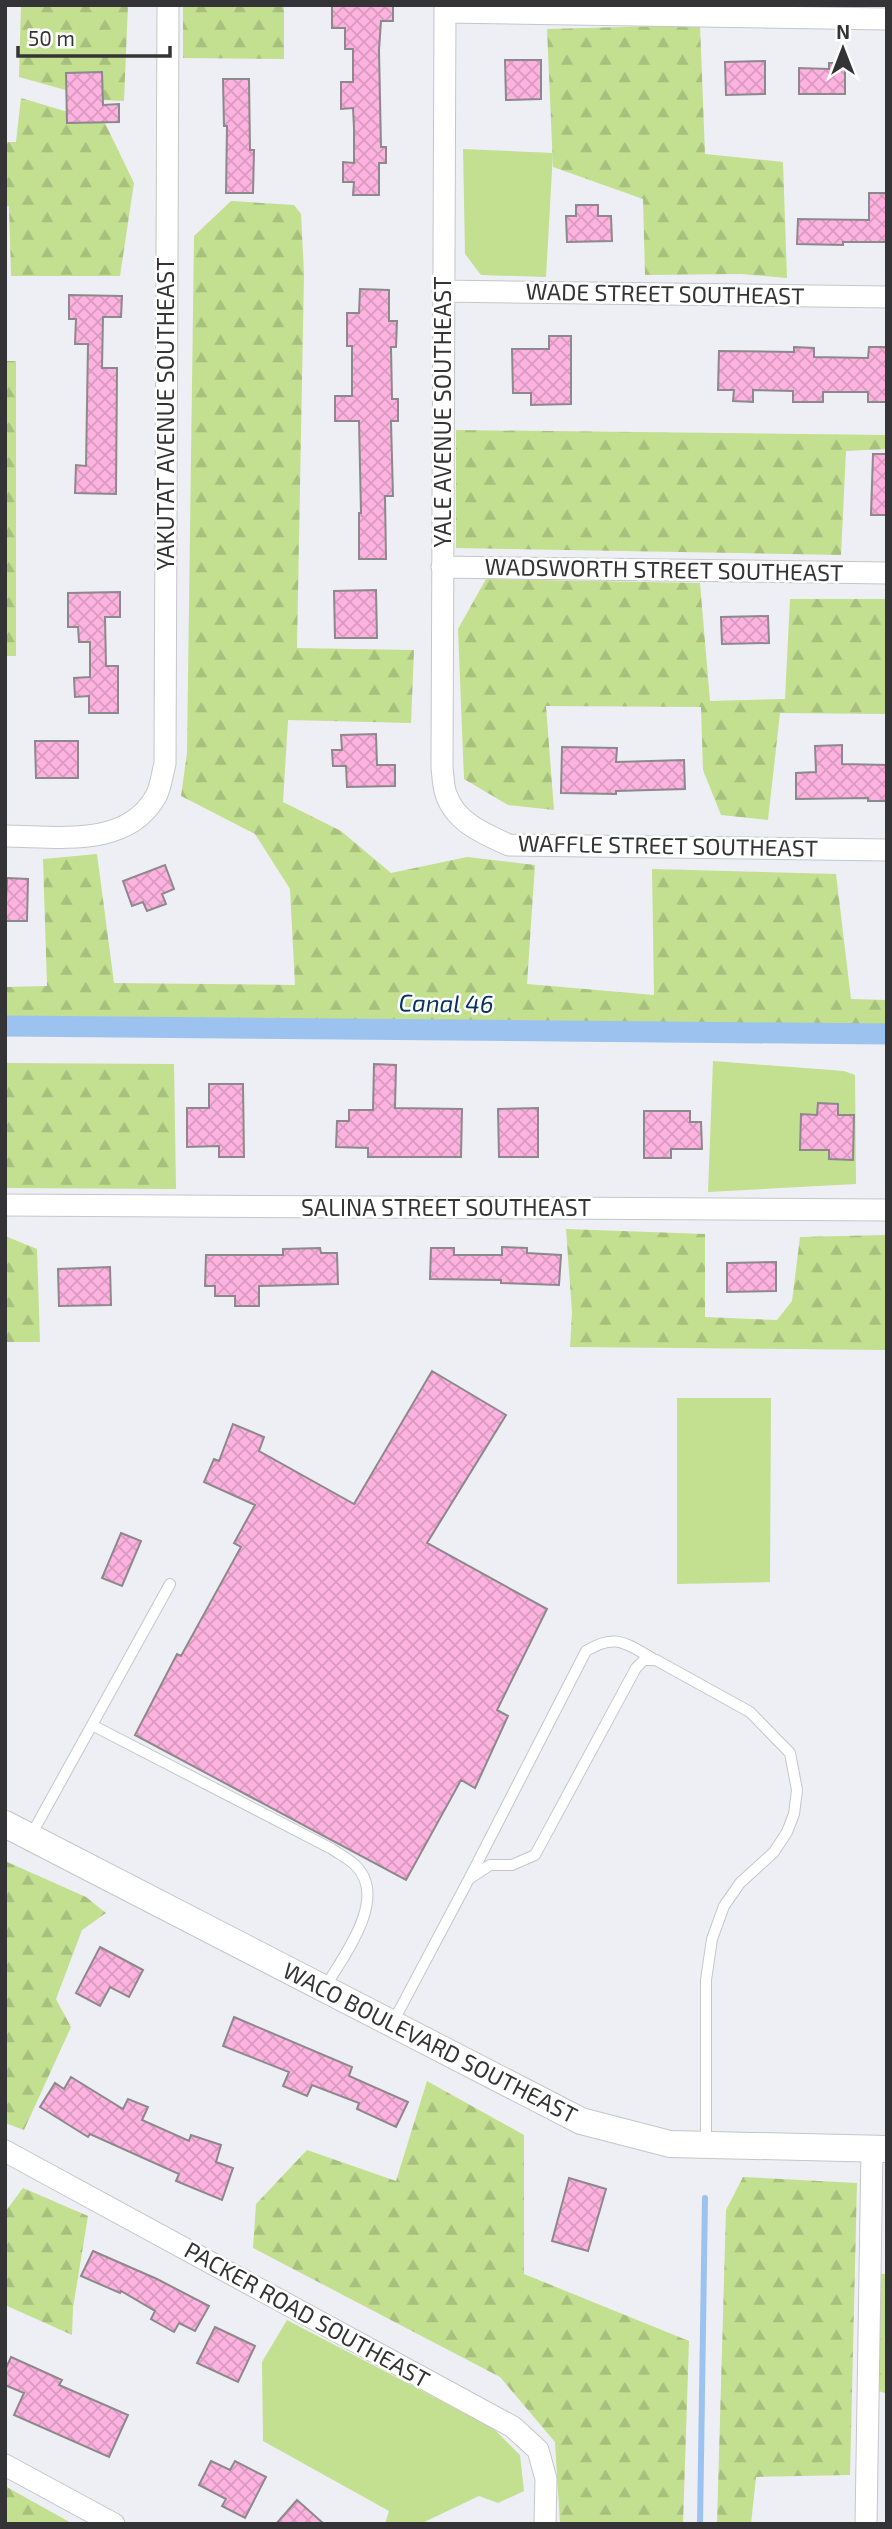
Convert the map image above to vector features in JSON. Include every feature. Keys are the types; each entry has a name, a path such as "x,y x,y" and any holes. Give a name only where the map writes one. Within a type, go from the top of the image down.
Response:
{"street":[{"name":"YAKUTAT AVENUE SOUTHEAST","path":"5,836 91,836 121,830 140,817 157,794 165,764 168,5"},
{"path":"445,9 887,19"},
{"name":"YALE AVENUE SOUTHEAST","path":"445,9 442,767 446,795 458,815"},
{"name":"WADE STREET SOUTHEAST","path":"443,291 887,297"},
{"name":"WADSWORTH STREET SOUTHEAST","path":"442,567 887,573"},
{"name":"WAFFLE STREET SOUTHEAST","path":"458,815 479,831 509,845 887,850"},
{"name":"SALINA STREET SOUTHEAST","path":"5,1205 887,1210"},
{"name":"WACO BOULEVARD SOUTHEAST","path":"5,1824 581,2121 670,2144 879,2149"},
{"path":"866,2524 879,2149"},
{"name":"PACKER ROAD SOUTHEAST","path":"5,2151 513,2427 538,2451 546,2479 545,2524"},
{"path":"5,2465 114,2524"}],"lane":[{"path":"30,1837 170,1584"},
{"path":"391,2024 586,1651 600,1642 618,1640 750,1712 790,1753 797,1790 794,1814 787,1832 774,1852 740,1883 724,1906 712,1939 706,1980 706,2145"},
{"path":"469,1879 490,1866 512,1865 535,1855 636,1668 644,1660 656,1660"},
{"path":"92,1725 320,1843 356,1866 365,1882 365,1914 324,1989"}],"green space":[{"path":"21,5 128,5 124,101 101,100 19,77"},
{"path":"183,5 284,5 284,59 183,58"},
{"path":"700,25 705,154 783,162 787,278 741,274 645,275 643,199 553,167 547,29"},
{"path":"21,98 105,123 134,183 120,276 11,276 9,206 5,206 5,142 16,142"},
{"path":"463,149 553,153 546,277 481,275 465,254"},
{"path":"231,201 294,205 301,214 304,273 297,648 414,650 411,723 288,720 283,802 341,831 391,873 467,857 535,865 527,984 654,995 652,869 836,874 851,999 887,1000 887,1028 5,1019 5,987 47,986 43,859 97,854 114,983 295,985 290,889 255,834 181,796 187,753 194,236"},
{"path":"5,361 16,361 16,656 5,656"},
{"path":"456,430 887,435 887,449 846,451 841,555 456,548"},
{"path":"486,579 700,583 710,701 785,699 790,599 887,599 887,714 780,713 768,820 721,815 703,770 701,707 546,706 554,810 508,805 464,779 458,629"},
{"path":"713,1061 844,1071 855,1075 856,1184 708,1192"},
{"path":"5,1063 174,1064 176,1189 5,1188"},
{"path":"566,1229 705,1234 705,1317 777,1320 792,1301 800,1237 887,1235 887,1350 570,1347 572,1312"},
{"path":"5,1236 37,1249 40,1342 5,1342"},
{"path":"677,1398 771,1398 770,1582 677,1584"},
{"path":"5,1861 86,1897 106,1913 82,1930 56,1999 71,2027 24,2130 5,2123"},
{"path":"427,2081 524,2135 524,2274 689,2341 683,2524 560,2524 555,2442 500,2377 253,2248 256,2204 307,2150 396,2181"},
{"path":"743,2177 857,2183 850,2475 756,2477 751,2524 717,2524 726,2210"},
{"path":"23,2188 88,2216 73,2308 72,2335 5,2305 5,2212"},
{"path":"879,2274 887,2274 887,2404 885,2393 875,2390"},
{"path":"287,2320 493,2428 520,2455 524,2491 498,2503 479,2496 420,2524 385,2524 389,2511 263,2441 262,2362"},
{"path":"5,2486 73,2524 5,2524"}],"building":[{"path":"332,5 393,5 393,21 381,21 381,147 386,147 386,163 379,163 379,195 353,195 354,182 343,182 343,162 354,163 353,108 341,109 341,82 353,82 353,49 345,49 345,28 332,28"},
{"path":"505,60 541,60 541,99 506,100"},
{"path":"765,61 765,94 726,95 725,62"},
{"path":"829,63 845,63 845,94 799,94 799,68 829,69"},
{"path":"102,72 103,105 119,104 119,122 67,123 66,73"},
{"path":"223,79 249,79 250,150 254,150 253,193 226,193 227,126 224,126"},
{"path":"869,193 887,193 887,242 797,244 798,219 869,220"},
{"path":"576,205 598,205 598,216 611,216 612,241 567,242 566,216 576,216"},
{"path":"360,289 389,290 389,321 397,321 396,347 391,347 392,399 398,399 398,421 391,421 393,496 385,496 386,559 359,559 359,421 335,421 335,396 352,396 352,346 347,346 347,313 359,313"},
{"path":"69,295 122,296 121,317 103,317 102,368 117,368 116,494 75,493 76,465 86,466 88,344 75,344 76,319 69,319"},
{"path":"549,336 571,336 571,404 531,405 531,393 513,393 512,349 549,349"},
{"path":"794,347 814,348 814,357 868,358 869,347 887,347 887,402 868,402 868,392 823,392 823,402 793,402 793,391 753,390 753,402 733,401 734,390 718,390 719,351 794,352"},
{"path":"873,454 887,454 887,515 871,515"},
{"path":"376,590 377,638 335,638 334,591"},
{"path":"120,592 120,617 105,617 106,666 118,666 118,713 89,713 89,696 75,697 74,678 90,677 90,642 79,642 78,627 68,627 68,593"},
{"path":"768,616 769,643 722,644 721,617"},
{"path":"376,734 377,765 395,765 395,786 347,787 346,766 333,766 332,750 342,750 341,735"},
{"path":"35,741 78,741 78,778 36,778"},
{"path":"842,745 842,764 887,765 887,801 868,801 868,798 796,799 796,773 816,772 815,746"},
{"path":"562,747 617,748 616,762 684,760 685,789 616,791 616,794 561,793"},
{"path":"165,865 174,889 162,894 166,904 147,911 143,902 132,906 123,881"},
{"path":"7,878 28,879 27,921 5,921"},
{"path":"374,1064 396,1065 395,1108 462,1109 461,1157 368,1157 368,1148 336,1147 337,1121 349,1121 349,1110 373,1110"},
{"path":"209,1084 243,1084 244,1157 219,1157 219,1146 187,1147 187,1108 209,1108"},
{"path":"818,1103 838,1104 838,1115 854,1115 853,1160 829,1159 829,1150 800,1150 801,1114 817,1115"},
{"path":"538,1108 538,1157 499,1157 498,1109"},
{"path":"644,1111 690,1111 690,1122 701,1122 702,1149 671,1149 671,1158 644,1158"},
{"path":"502,1247 527,1248 527,1253 561,1255 559,1285 501,1283 501,1280 430,1279 431,1248 454,1248 454,1255 502,1255"},
{"path":"320,1248 321,1253 337,1253 338,1284 259,1286 259,1306 235,1306 235,1296 215,1296 215,1286 205,1286 206,1255 283,1255 283,1249"},
{"path":"776,1262 776,1291 727,1292 727,1263"},
{"path":"110,1267 111,1305 59,1306 58,1269"},
{"path":"432,1371 506,1415 427,1543 547,1609 497,1710 508,1716 475,1788 461,1780 406,1880 135,1735 177,1654 181,1656 241,1547 234,1543 255,1505 204,1482 214,1459 219,1461 233,1424 264,1437 259,1451 354,1504"},
{"path":"121,1533 141,1541 122,1586 102,1578"},
{"path":"100,1947 143,1970 129,1997 110,1987 100,2006 76,1993"},
{"path":"234,2017 352,2067 349,2076 408,2102 396,2127 357,2109 359,2103 312,2085 307,2096 283,2086 289,2072 223,2046"},
{"path":"71,2077 123,2109 128,2099 148,2107 142,2120 189,2141 191,2135 221,2145 216,2162 233,2168 222,2200 176,2181 179,2174 90,2134 88,2137 40,2107 55,2083 64,2089"},
{"path":"569,2178 606,2189 588,2251 552,2241"},
{"path":"93,2251 157,2279 209,2306 195,2331 179,2323 174,2332 151,2319 155,2311 121,2291 120,2293 81,2276"},
{"path":"215,2327 255,2346 238,2382 197,2363"},
{"path":"11,2357 62,2380 59,2385 128,2415 109,2457 14,2415 24,2393 5,2385 5,2370"},
{"path":"211,2461 230,2470 235,2461 266,2477 245,2518 222,2506 226,2499 199,2485"},
{"path":"297,2500 324,2524 276,2524"}],"waterway":[{"name":"Canal 46","path":"5,1026 887,1034"},
{"path":"700,2524 705,2198"}]}
